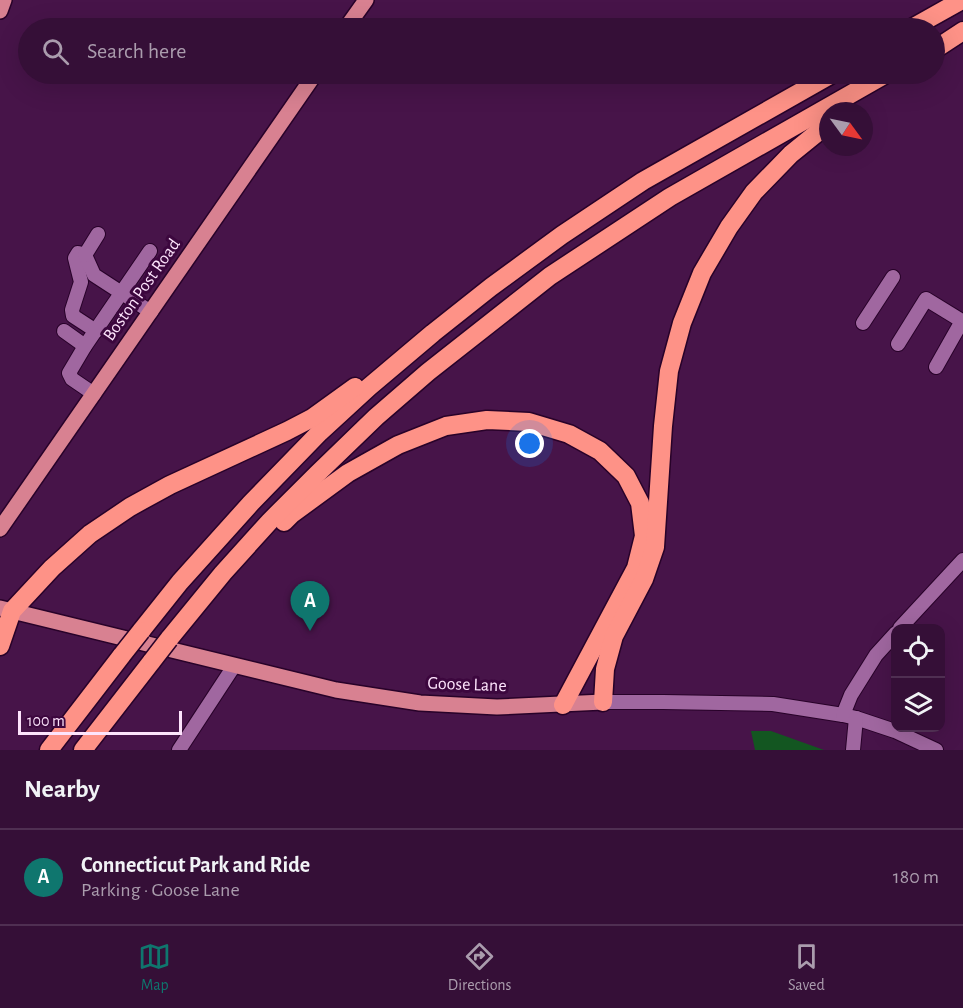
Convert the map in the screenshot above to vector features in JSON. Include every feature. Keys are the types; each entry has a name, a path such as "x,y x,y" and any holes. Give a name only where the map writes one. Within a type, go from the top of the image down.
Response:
{"highway":[{"path":"930,18 963,0"},
{"path":"945,41 963,30"},
{"path":"49,750 180,582 312,440 369,387 491,287 562,235 644,181 814,84"},
{"path":"83,750 182,621 270,521 376,417 428,372 550,276 670,197 868,84"},
{"path":"857,102 884,84"},
{"path":"603,702 605,669 614,636 644,579 655,547 669,371 686,313 702,273 729,227 754,192 791,154 819,131"},
{"path":"0,646 6,610 70,550 108,521 170,485 312,418 433,333"},
{"path":"182,621 292,514 348,473 398,445 446,426 487,420 529,422 569,434 600,451 626,476 640,503 644,536 636,568 563,705"}],"main road":[{"path":"0,11 4,0"},
{"path":"353,18 366,0"},
{"name":"Boston Post Road","path":"1,526 308,84"},
{"name":"Goose Lane","path":"6,610 336,690 420,703 498,706 603,702"}],"street":[{"path":"85,255 98,234"},
{"path":"94,394 72,379 69,373 150,251"},
{"path":"96,331 73,316 72,310 81,282 75,258 78,253 85,255 94,275 151,312"},
{"path":"863,323 893,277"},
{"path":"898,344 926,299 962,321 936,367"},
{"path":"64,331 85,346"},
{"path":"904,624 963,560"},
{"path":"853,750 849,717 851,695 876,655 891,638"},
{"path":"179,750 234,666"},
{"name":"Goose Lane","path":"603,702 773,705 849,717 895,731 936,750"}],"shaded area":[{"path":"751,731 771,731 824,750 755,750"}],"place":[{"name":"Connecticut Park and Ride","path":"310,631"}]}
